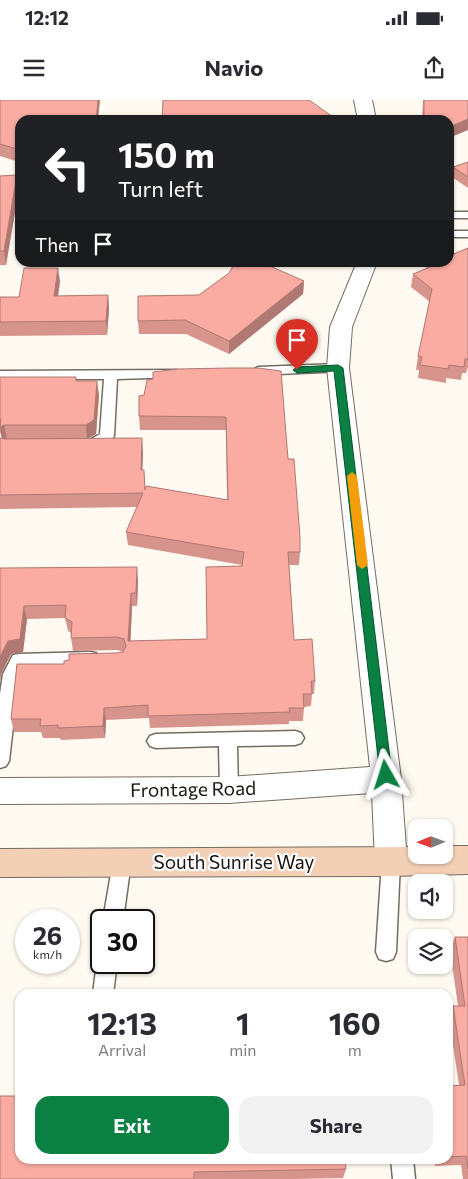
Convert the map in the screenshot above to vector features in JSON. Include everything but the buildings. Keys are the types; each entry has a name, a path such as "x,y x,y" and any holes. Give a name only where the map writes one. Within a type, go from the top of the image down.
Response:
{"main road":[{"name":"South Sunrise Way","path":"0,863 391,862 468,860"}],"street":[{"path":"363,100 366,115"},
{"path":"365,267 341,327 338,368 386,779 391,862"},
{"name":"Frontage Road","path":"0,792 229,790 386,779"}],"lane":[{"path":"454,215 468,215"},
{"path":"454,234 468,234"},
{"path":"248,372 338,368"},
{"path":"73,446 92,446 107,436 111,374"},
{"path":"0,375 189,374"},
{"path":"0,761 11,674 19,660 108,658"},
{"path":"156,741 295,738"},
{"path":"228,739 229,790"},
{"path":"115,909 122,862"},
{"path":"386,952 391,862"},
{"path":"104,989 106,974"},
{"path":"402,1164 404,1179"}],"slow traffic":[{"path":"352,476 362,565"}],"route":[{"path":"297,370 338,368 349,447 386,775"}]}
